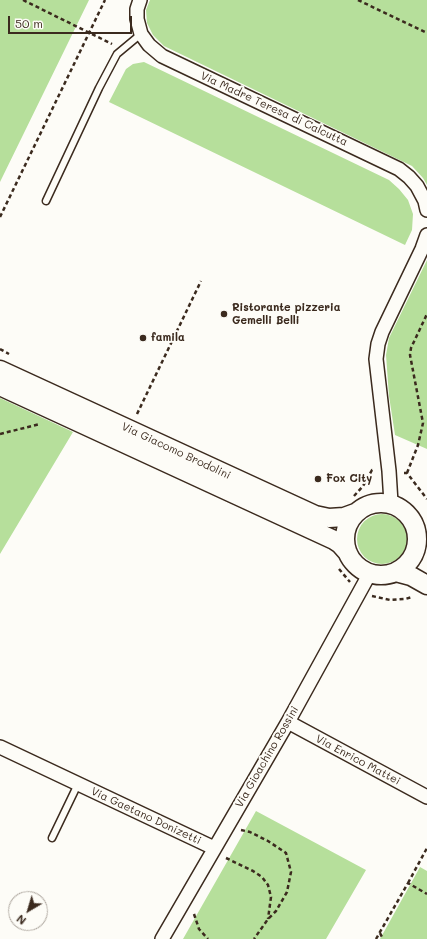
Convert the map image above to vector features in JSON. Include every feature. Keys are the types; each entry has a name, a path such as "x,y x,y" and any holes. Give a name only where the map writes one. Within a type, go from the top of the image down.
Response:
{"main road":[{"name":"Via Giacomo Brodolini","path":"0,370 315,516 334,518 352,506"},
{"name":"Via Giacomo Brodolini","path":"0,386 334,540 348,553"},
{"path":"418,540 416,550 412,558 405,567 396,572 384,575 362,570 356,565 348,553 345,540 352,506 361,508 380,502 401,508 410,516 416,527 418,540 427,559"},
{"path":"396,572 411,576 427,585"}],"street":[{"name":"Via Madre Teresa di Calcutta","path":"140,0 137,9 137,19 141,34 149,45 162,56 399,169 417,186 427,210"},
{"path":"390,504 389,471 376,359 378,344 382,332 422,249 427,235"},
{"name":"Via Gioachino Rossini","path":"162,939 288,722 370,573"},
{"name":"Via Enrico Mattei","path":"288,722 427,797"},
{"name":"Via Gaetano Donizetti","path":"0,747 214,848"}],"lane":[{"path":"46,201 99,88 117,54 121,49 141,34"},
{"name":"Via Gaetano Donizetti","path":"52,838 78,784"}],"path":[{"path":"24,0 121,49"},
{"path":"0,217 88,32 105,0"},
{"path":"358,0 427,33"},
{"path":"137,415 201,281"},
{"path":"407,473 418,445 423,423 410,355 411,348 427,314"},
{"path":"0,349 14,356"},
{"path":"130,412 144,418"},
{"path":"0,434 44,423"},
{"path":"352,506 354,496 363,486 372,470 407,473 427,498"},
{"path":"244,824 240,830 250,832 286,853 291,872 287,892 276,911 268,919 254,939"},
{"path":"376,939 427,848"},
{"path":"222,862 224,856 253,870 262,877 268,885 271,897 268,919"},
{"path":"408,883 427,894"},
{"path":"193,912 199,929 208,939"},
{"path":"380,932 384,939"}],"green space":[{"path":"0,0 89,0 0,182"},
{"path":"150,0 427,0 427,185 412,166 164,46 153,35 147,23 146,10"},
{"path":"144,62 389,180 408,200 413,214 412,230 405,245 109,102 126,69 133,64"},
{"path":"427,260 427,449 395,435 389,396 386,355 389,338"},
{"path":"0,398 73,432 0,554"},
{"path":"382,514 391,516 402,525 407,539 405,548 396,559 382,564 373,562 362,553 357,539 359,530 368,519"},
{"path":"256,811 366,870 326,939 183,939"},
{"path":"420,867 427,871 427,939 380,939"}],"place":[{"name":"Ristorante pizzeria Gemelli Belli","path":"224,314"},
{"name":"famila","path":"143,338"},
{"name":"Fox City","path":"318,479"}]}
